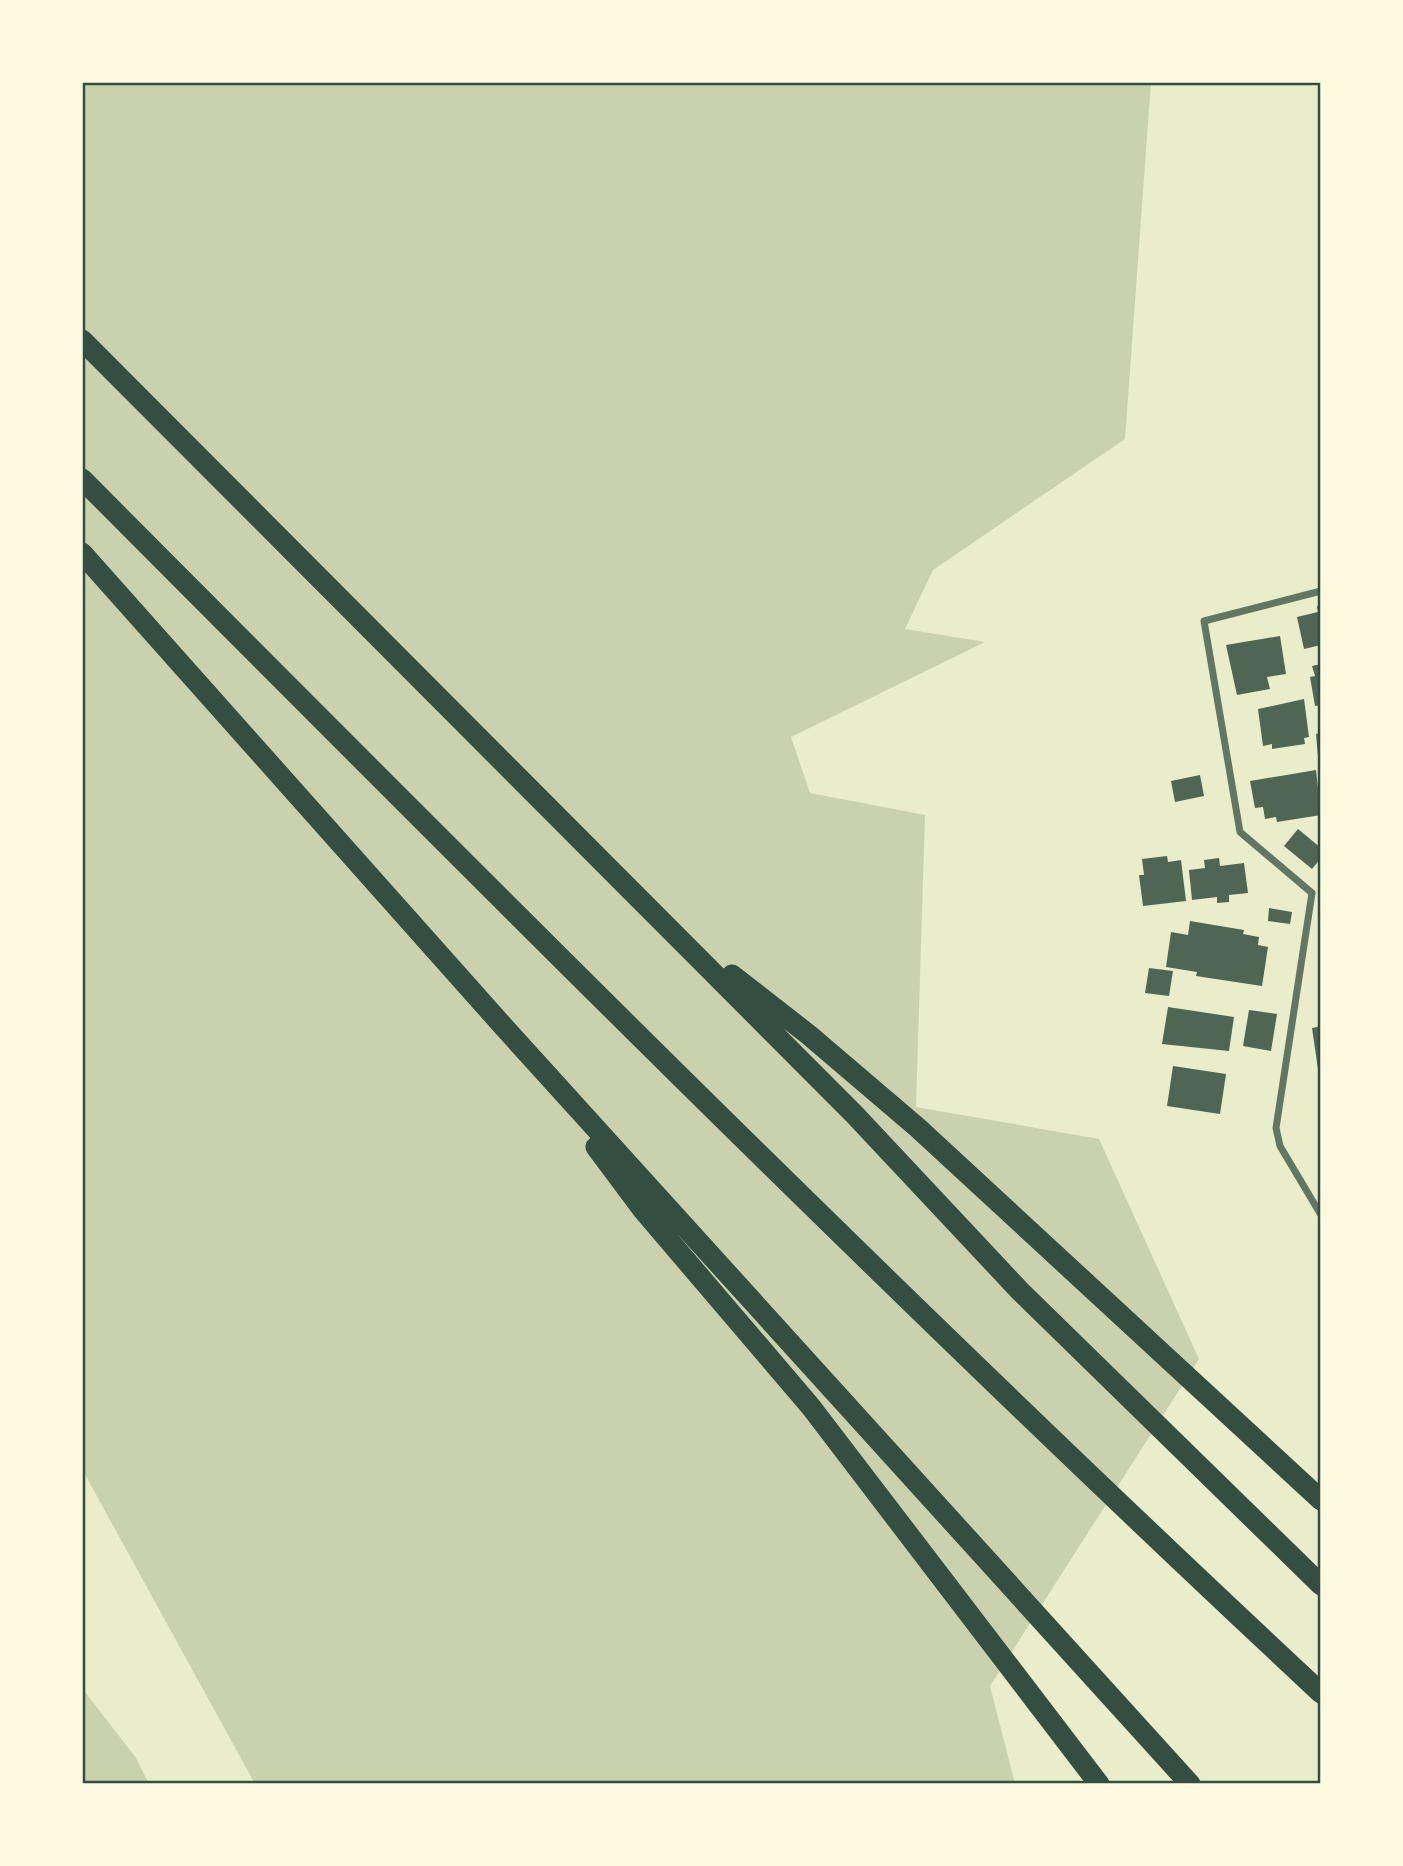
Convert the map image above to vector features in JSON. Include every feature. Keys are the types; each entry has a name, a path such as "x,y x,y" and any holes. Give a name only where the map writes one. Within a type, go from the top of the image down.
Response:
{"highway":[{"path":"82,340 854,1114 1020,1292 1321,1585"},
{"path":"82,479 769,1163 1126,1512 1321,1693"},
{"path":"82,553 503,1026 1190,1784"},
{"path":"661,920 809,1035 918,1128 1321,1500"},
{"path":"503,1026 643,1210 811,1407 1099,1784"}],"street":[{"path":"1312,892 1240,832 1204,621 1321,591"},
{"path":"1312,892 1321,890"},
{"path":"1312,892 1276,1128 1280,1146 1321,1215"}],"green space":[{"path":"82,82 1151,82 1125,439 933,570 905,629 985,642 791,737 810,793 925,815 916,1107 1099,1139 1199,1359 990,1686 1015,1784 255,1784 82,1469"},
{"path":"82,1688 136,1758 149,1784 82,1784"}],"building":[{"path":"1317,606 1321,606 1321,645 1304,649 1297,617 1318,612"},
{"path":"1280,636 1286,674 1267,677 1270,689 1237,695 1226,645"},
{"path":"1321,664 1321,705 1315,706 1310,677 1315,676 1312,666"},
{"path":"1304,699 1309,737 1304,738 1305,744 1272,749 1272,744 1263,746 1258,709"},
{"path":"1321,733 1321,767 1319,767 1316,734"},
{"path":"1316,770 1321,815 1277,822 1276,817 1265,819 1263,807 1255,808 1250,781"},
{"path":"1200,775 1204,796 1175,802 1171,781"},
{"path":"1298,829 1321,848 1321,858 1312,869 1284,846"},
{"path":"1167,856 1168,862 1181,860 1186,901 1143,906 1139,875 1144,875 1142,859"},
{"path":"1219,858 1220,866 1244,863 1248,893 1229,895 1229,902 1217,903 1217,897 1192,900 1189,870 1205,868 1204,860"},
{"path":"1269,908 1292,912 1290,924 1268,921"},
{"path":"1190,921 1244,930 1243,934 1259,937 1258,945 1268,947 1262,986 1196,976 1197,972 1166,967 1171,932 1188,935"},
{"path":"1149,968 1173,971 1169,996 1145,993"},
{"path":"1168,1007 1234,1017 1229,1051 1162,1044"},
{"path":"1249,1010 1277,1014 1271,1051 1243,1046"},
{"path":"1321,1026 1321,1076 1319,1076 1312,1028"},
{"path":"1173,1066 1226,1074 1220,1114 1167,1106"}]}
